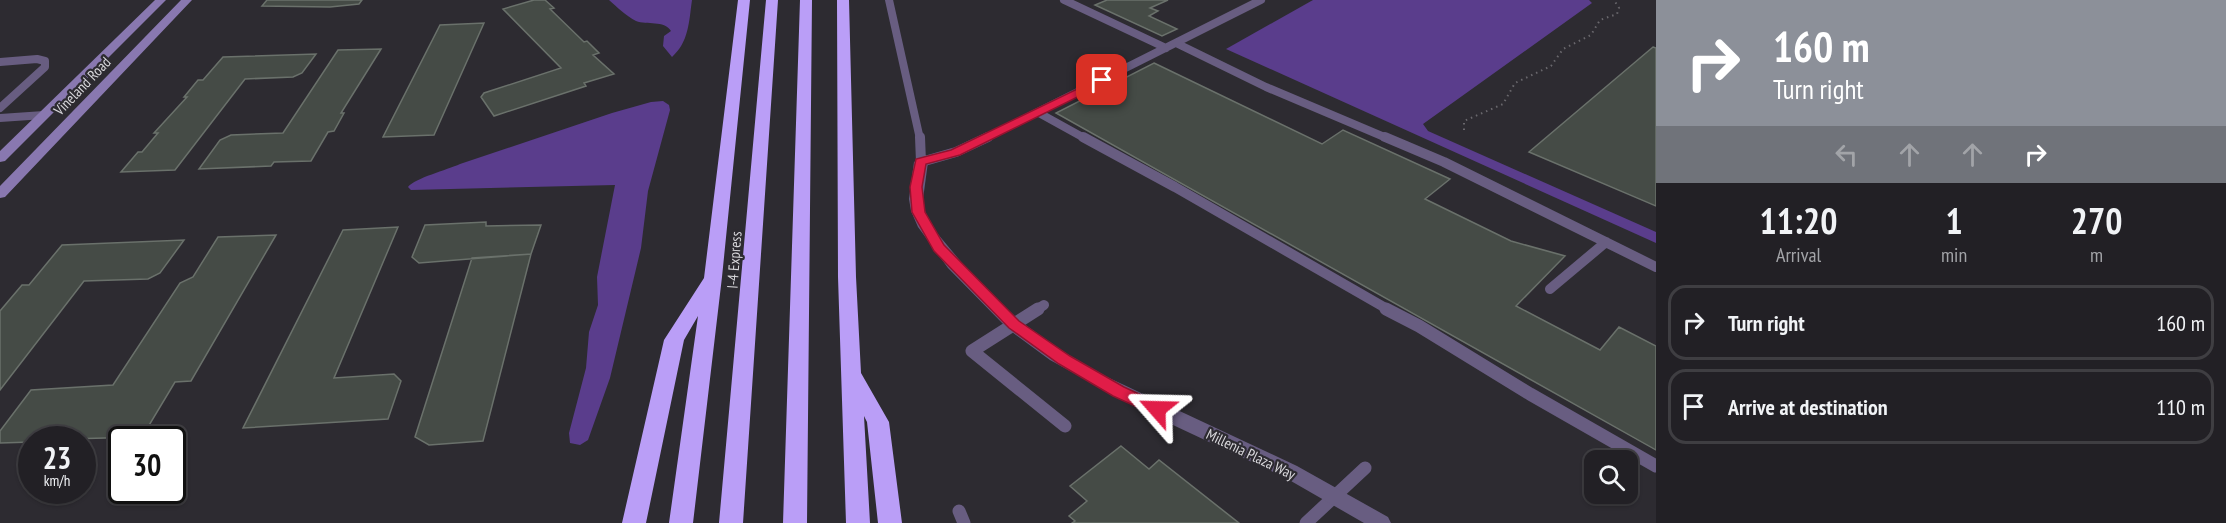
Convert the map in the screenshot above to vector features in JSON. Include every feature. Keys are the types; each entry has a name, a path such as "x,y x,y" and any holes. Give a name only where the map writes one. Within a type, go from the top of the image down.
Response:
{"highway":[{"path":"681,523 713,277 744,0"},
{"name":"I-4 Express","path":"731,523 772,0"},
{"path":"795,523 806,0"},
{"path":"843,0 847,277 858,523"},
{"path":"634,523 674,340 713,277"},
{"path":"851,373 878,422 890,523"}],"street":[{"name":"Vineland Road","path":"0,158 161,0"},
{"name":"Vineland Road","path":"0,194 187,0"},
{"path":"44,115 78,114"},
{"name":"Millenia Plaza Way","path":"921,162 916,187 918,212 939,248 1014,325 1065,360 1118,391 1254,454 1381,523"}],"lane":[{"path":"889,0 920,138 921,162 956,152 1039,113 1261,0"},
{"path":"1064,0 1166,48"},
{"path":"1176,43 1266,87 1444,162 1656,267"},
{"path":"0,62 37,59 45,61 45,67 0,108"},
{"path":"1039,113 1175,187 1365,298 1419,326 1530,394 1656,466"},
{"path":"0,118 44,115"},
{"path":"1550,289 1606,242"},
{"path":"1044,305 972,351 1065,426"},
{"path":"1306,523 1365,468"}],"path":[{"path":"1464,130 1464,121 1503,104 1515,83 1551,66 1563,49 1591,34 1600,20 1617,14 1619,8 1614,0"}],"shaded area":[{"path":"609,0 692,0 687,31 678,51 672,57 663,46 664,36 671,31 664,25 636,21"},
{"path":"1313,0 1589,0 1592,3 1423,124 1428,131 1656,232 1656,243 1226,49"},
{"path":"663,101 669,105 670,110 648,191 641,248 610,378 588,440 580,445 570,443 569,433 586,368 589,332 598,305 597,277 615,185 411,190 408,187 424,177 460,164 612,113"}],"building":[{"path":"267,0 362,0 359,4 330,7 262,6"},
{"path":"534,0 545,0 554,8 550,9 584,42 587,41 599,53 593,55 614,74 584,83 586,86 494,116 481,97 484,93 561,68 503,9"},
{"path":"1107,0 1168,0 1150,8 1158,11 1149,16 1177,29 1162,36 1095,5"},
{"path":"484,23 434,135 383,137 440,25"},
{"path":"1653,47 1656,48 1656,206 1529,152"},
{"path":"381,49 341,113 344,113 334,131 328,132 311,161 274,162 271,166 199,169 220,140 231,135 283,133 338,50"},
{"path":"316,54 302,73 293,77 245,79 175,170 121,172 158,133 154,133 187,97 184,97 198,80 203,80 223,57"},
{"path":"1154,63 1322,144 1343,130 1450,179 1425,199 1511,241 1565,256 1516,306 1600,350 1619,327 1656,346 1656,450 1056,113"},
{"path":"486,222 486,226 541,225 531,254 419,263 412,257 425,225"},
{"path":"398,227 334,378 394,374 401,381 388,419 243,428 343,230"},
{"path":"276,235 191,381 175,382 149,426 108,426 108,438 96,438 96,426 18,426 18,442 0,443 0,431 31,390 113,385 180,283 193,277 218,237"},
{"path":"184,240 160,273 148,279 84,281 0,390 0,311 22,285 29,285 62,245"},
{"path":"531,254 483,441 429,445 415,437 472,258"},
{"path":"1121,446 1149,469 1159,460 1239,523 1072,523 1075,521 1069,516 1087,501 1070,486"}],"route":[{"path":"1102,80 956,152 921,162 916,187 918,212 939,248 1014,325 1065,360 1118,391 1157,409"}]}
